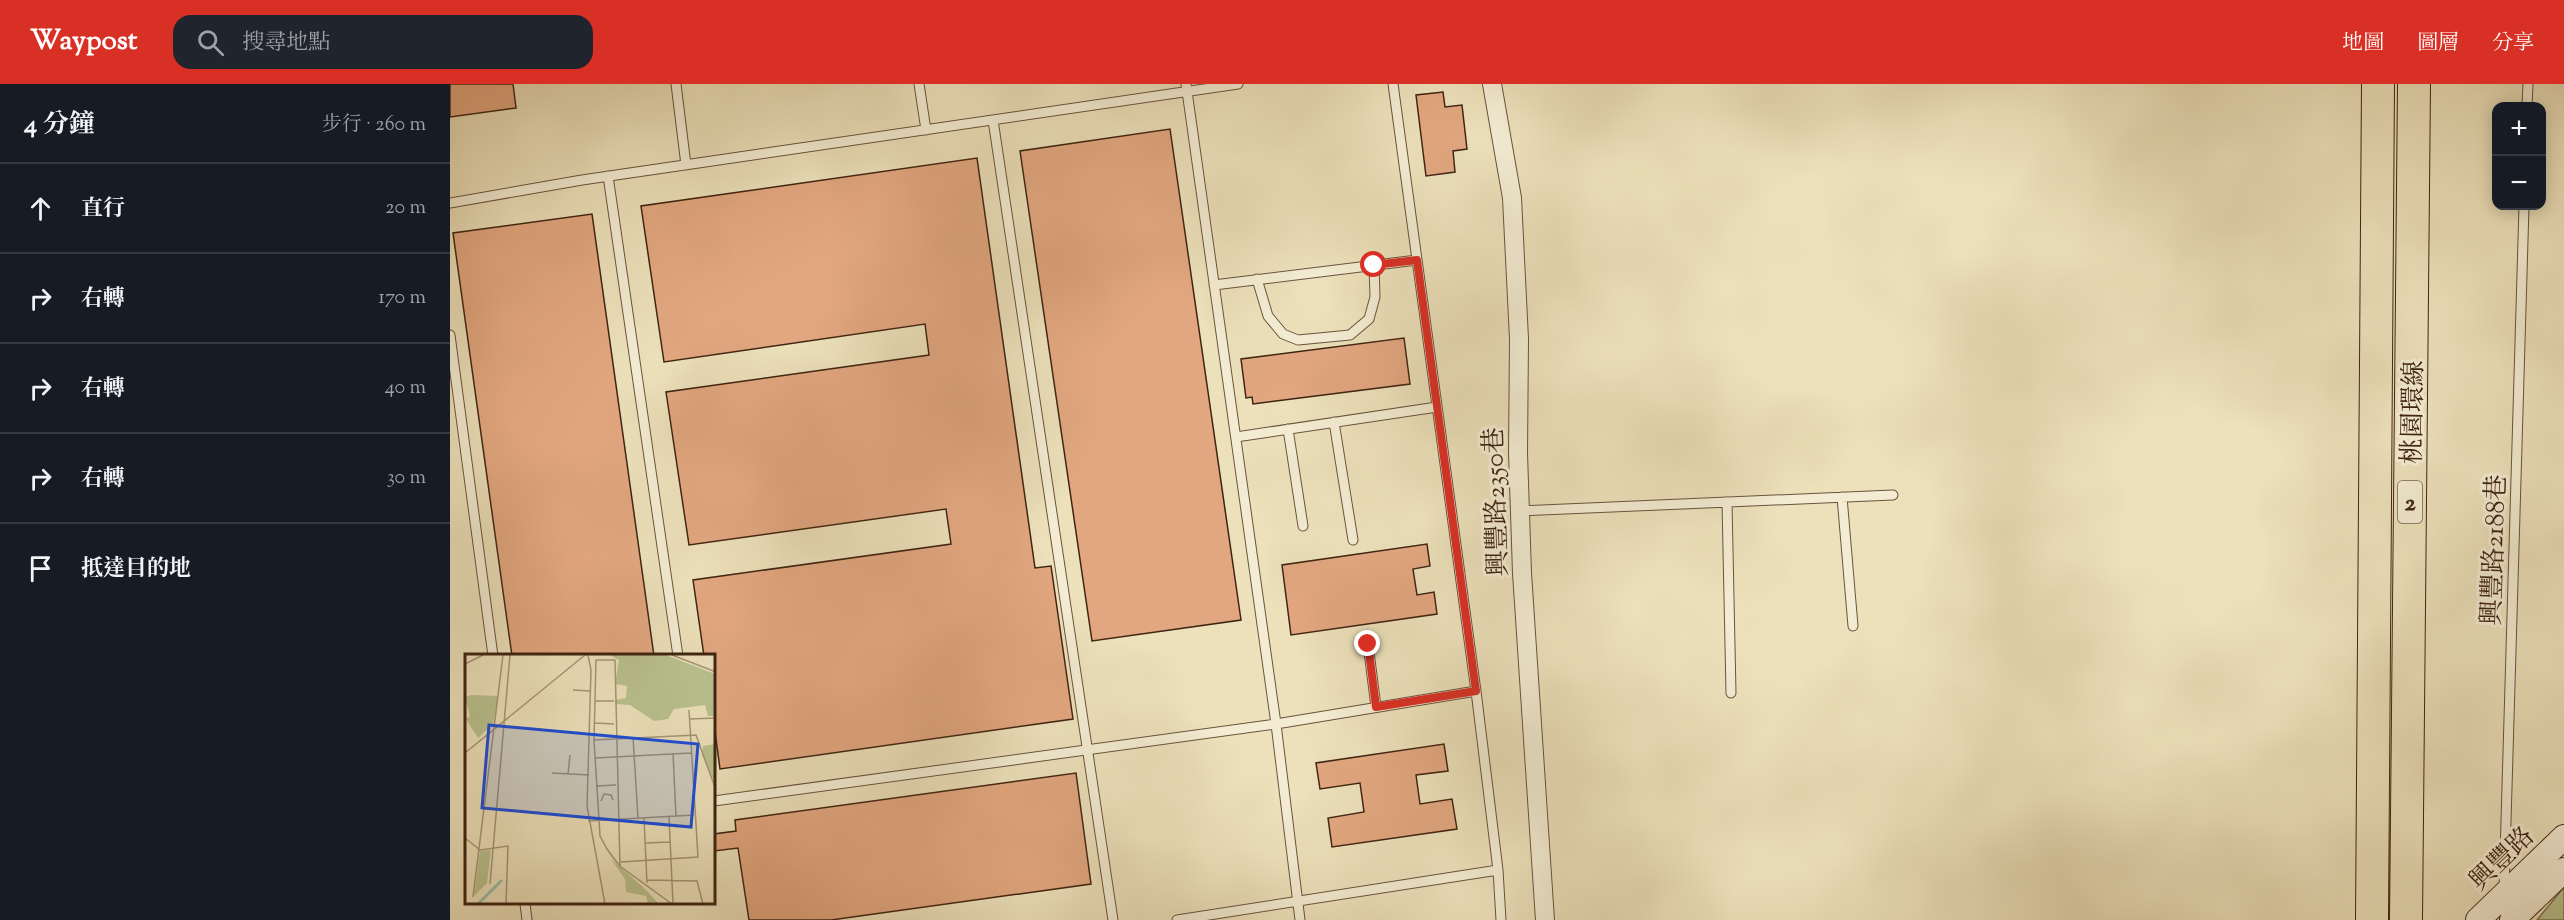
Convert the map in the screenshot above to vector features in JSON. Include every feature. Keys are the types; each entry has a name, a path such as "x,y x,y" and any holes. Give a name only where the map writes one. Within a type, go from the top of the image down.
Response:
{"highway":[{"name":"桃園環線","path":"2372,920 2378,84"},
{"name":"桃園環線","path":"2406,920 2415,84"}],"main road":[{"name":"興豐路","path":"2478,920 2564,837"},
{"name":"興豐路","path":"2512,920 2564,870"}],"street":[{"name":"興豐路2350巷","path":"1492,84 1512,198 1519,339 1522,573 1545,920"},
{"path":"2503,920 2504,896"}],"lane":[{"path":"676,84 686,165"},
{"path":"919,84 926,130"},
{"path":"450,203 608,176 993,120 1186,88 1238,84"},
{"path":"1393,84 1476,691 1498,870 1501,920"},
{"path":"2527,102 2528,84"},
{"path":"1186,88 1276,724 1300,920"},
{"path":"993,120 1113,920"},
{"path":"608,176 678,654"},
{"name":"興豐路2188巷","path":"2504,896 2524,210"},
{"path":"1214,285 1417,260"},
{"path":"1257,279 1268,316 1283,334 1298,340 1350,335 1369,319 1375,297 1374,265"},
{"path":"450,335 493,654"},
{"path":"1236,436 1437,407"},
{"path":"1334,422 1353,540"},
{"path":"1288,429 1302,526"},
{"path":"1520,511 1893,495"},
{"path":"1842,498 1853,626"},
{"path":"1727,502 1731,693"},
{"path":"1368,644 1376,707"},
{"path":"716,801 1276,724 1476,691"},
{"path":"1177,920 1299,903 1498,870"},
{"path":"525,905 527,920"}],"green space":[{"path":"2564,887 2564,920 2537,920"}],"building":[{"path":"450,84 513,84 516,108 450,117"},
{"path":"1443,92 1445,107 1462,105 1467,149 1453,151 1455,172 1426,176 1416,95"},
{"path":"1170,129 1241,620 1092,641 1020,151"},
{"path":"977,158 1035,568 1051,566 1073,719 720,769 716,739 716,654 704,654 693,580 951,544 946,509 689,545 666,392 929,355 925,324 664,362 641,206"},
{"path":"592,214 654,654 512,654 453,233"},
{"path":"1404,338 1410,384 1253,404 1252,397 1246,398 1241,359"},
{"path":"1427,544 1430,566 1413,569 1417,595 1434,592 1437,614 1291,635 1282,565"},
{"path":"1444,744 1448,771 1416,775 1420,804 1452,799 1457,829 1332,847 1328,818 1364,812 1360,783 1320,789 1316,763"},
{"path":"1076,773 1091,884 831,920 749,920 738,848 716,851 716,834 736,831 735,820"}],"route":[{"path":"1368,644 1376,707 1476,691 1417,260 1374,265"}]}
